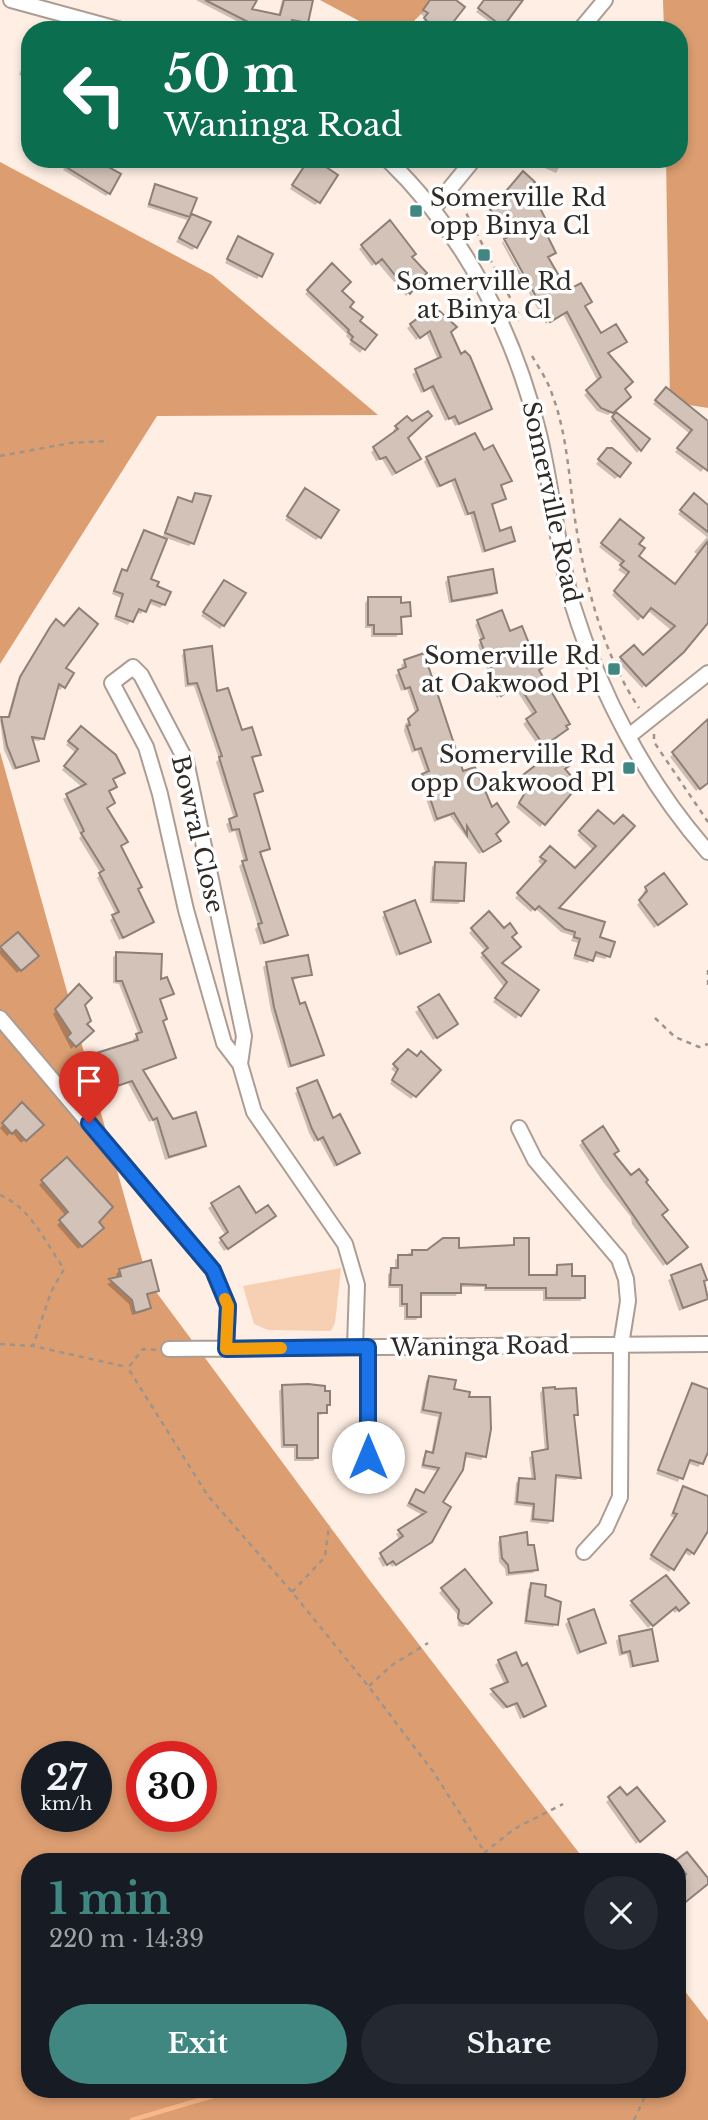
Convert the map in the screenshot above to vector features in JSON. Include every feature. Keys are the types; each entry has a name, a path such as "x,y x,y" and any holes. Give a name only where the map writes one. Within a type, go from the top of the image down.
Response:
{"street":[{"path":"11,0 88,21"},
{"path":"588,21 605,0"},
{"name":"Somerville Road","path":"396,168 434,208 472,267 500,319 517,361 540,437 573,606 594,664 629,736 663,793 708,852"},
{"path":"434,208 467,168"},
{"name":"Bowral Close","path":"240,1063 244,1036 186,761 141,675 133,667 112,683 146,747 160,794 186,910 224,1043 240,1063 254,1112 345,1244 357,1285 368,1457"},
{"path":"629,736 708,673"},
{"path":"0,1018 213,1270 228,1306 226,1349"},
{"path":"519,1128 534,1160 619,1259 626,1279 628,1301 621,1345 620,1497 606,1528 584,1552"},
{"name":"Waninga Road","path":"169,1349 708,1344"}],"path":[{"path":"0,457 71,443 109,441"},
{"path":"654,730 654,742 708,822"},
{"path":"708,970 708,987"},
{"path":"655,1018 675,1037 699,1047 708,1044"},
{"path":"0,1195 23,1208 64,1269 51,1292 33,1346"},
{"path":"0,1344 33,1346 128,1368 208,1496 292,1592 369,1687 434,1773 484,1853 514,1829 562,1804"},
{"path":"128,1368 143,1349 169,1349"},
{"path":"292,1592 325,1557 329,1525"},
{"path":"369,1687 392,1665 428,1643"},
{"path":"634,2120 644,2098"}],"shaded area":[{"path":"320,0 435,0 414,21 359,21"},
{"path":"663,0 708,0 708,408 670,402 666,168 688,168 688,21 664,21"},
{"path":"0,162 212,275 378,415 157,416 0,664"},
{"path":"0,752 148,1281 368,1578 579,1853 21,1853 21,2098 686,2098 686,1993 708,2021 708,2120 0,2120"},
{"path":"341,1268 335,1323 331,1331 268,1330 254,1324 243,1286"}],"building":[{"path":"205,0 257,0 252,9 280,15 284,0 313,0 308,21 246,21"},
{"path":"430,0 456,0 465,7 454,21 427,21 424,18 428,13 423,10"},
{"path":"484,0 523,0 507,21 495,21 478,8"},
{"path":"68,168 110,168 121,174 110,194"},
{"path":"303,168 328,168 338,175 320,203 292,185"},
{"path":"523,171 535,182 527,191 540,202 538,204 551,230 546,233 556,253 548,257 562,281 568,290 581,283 592,302 585,306 601,333 616,324 627,342 608,353 633,382 625,389 631,397 613,413 601,408 586,390 601,377 567,312 550,322 504,239 515,233 490,210"},
{"path":"155,184 197,198 190,216 192,214 211,222 197,248 179,238 190,217 149,204"},
{"path":"390,220 416,254 412,257 427,273 410,294 382,259 376,264 361,245"},
{"path":"238,236 273,254 262,277 227,259"},
{"path":"332,263 351,282 342,291 354,302 350,307 363,317 360,321 377,335 365,350 351,340 353,337 349,330 307,290"},
{"path":"434,306 457,327 451,332 461,354 465,351 470,356 492,409 459,424 455,416 449,419 433,386 424,391 415,369 441,357 430,331 420,338 410,324"},
{"path":"666,387 708,421 708,471 677,448 692,430 655,400"},
{"path":"428,411 432,416 408,438 421,459 396,473 386,457 380,459 373,447 398,429 395,426 407,416 412,421"},
{"path":"616,412 650,439 641,451 612,417"},
{"path":"475,433 484,450 493,445 512,481 501,485 506,499 492,504 500,531 511,527 515,541 485,551 474,512 468,514 455,479 440,486 426,457"},
{"path":"607,448 612,448 631,463 620,477 598,459"},
{"path":"305,488 339,510 321,538 287,516"},
{"path":"195,493 211,496 194,544 165,533 178,497 192,502"},
{"path":"694,493 708,505 708,532 680,510"},
{"path":"620,519 644,538 639,544 645,548 639,556 675,584 708,541 708,623 684,652 646,686 620,657 634,645 643,655 675,626 651,608 643,618 614,591 629,572 620,565 624,561 601,543"},
{"path":"144,530 167,539 151,579 159,582 157,586 171,592 165,605 151,600 146,612 139,609 133,622 116,616 123,594 114,591 122,569 127,571"},
{"path":"493,569 497,593 452,601 448,577"},
{"path":"224,580 246,593 224,626 203,612"},
{"path":"368,597 401,597 401,603 410,602 411,616 401,617 402,634 374,634 374,625 368,625"},
{"path":"79,608 98,624 66,668 74,673 65,688 59,684 44,739 32,737 39,761 16,768 7,746 1,717 9,717 20,677 50,627 56,619 64,626"},
{"path":"502,610 510,631 522,626 532,651 541,645 551,662 539,670 570,724 566,726 568,729 544,746 526,719 536,712 518,684 501,696 489,676 493,673 480,640 484,638 477,620"},
{"path":"212,646 217,691 228,688 242,730 252,727 261,755 252,757 263,791 254,794 270,849 260,852 288,935 264,943 258,924 262,923 242,861 247,860 239,829 232,830 229,819 237,816 219,757 222,756 197,683 188,684 184,650"},
{"path":"424,653 463,771 475,767 492,807 497,803 509,822 496,834 501,841 483,852 467,826 467,835 454,813 437,819 422,774 429,771 421,748 415,750 407,726 410,725 408,719 418,710 410,687 405,689 398,670 406,667 404,660"},
{"path":"708,719 708,783 700,789 672,752"},
{"path":"81,726 116,755 125,773 113,779 117,787 109,791 115,803 107,808 128,842 121,846 142,887 138,889 154,922 123,938 112,915 119,912 99,873 104,870 81,833 84,831 66,794 86,784 64,766 78,749 68,741"},
{"path":"555,750 569,766 565,769 571,776 563,786 572,793 545,825 519,803 530,784 523,775"},
{"path":"598,810 614,824 623,815 635,826 559,908 605,922 600,937 615,942 610,957 596,952 593,961 575,955 580,939 574,937 575,932 565,929 539,906 535,910 517,893 546,861 540,857 550,846 575,868 596,846 579,831"},
{"path":"435,862 466,863 464,901 433,900"},
{"path":"664,873 687,904 658,925 639,900 647,891 645,887"},
{"path":"415,900 431,942 400,954 384,912"},
{"path":"489,911 504,928 510,923 517,933 512,937 521,947 502,963 539,990 521,1016 495,998 507,982 482,953 488,948 471,928"},
{"path":"18,932 39,956 21,971 0,947"},
{"path":"116,952 162,954 161,979 167,977 174,994 160,999 167,1019 163,1021 176,1058 143,1070 173,1119 196,1112 206,1146 169,1157 157,1118 153,1120 132,1081 111,1088 104,1067 95,1070 90,1055 138,1040 136,1034 142,1032 122,981 116,981"},
{"path":"308,955 312,975 292,978 300,1004 305,1002 324,1055 291,1066 274,1007 266,962"},
{"path":"79,984 92,998 85,1005 91,1021 87,1024 94,1031 76,1047 67,1037 71,1033 55,1009"},
{"path":"439,994 458,1024 437,1038 418,1007"},
{"path":"408,1049 417,1056 421,1051 441,1070 416,1097 392,1080 398,1069 393,1064"},
{"path":"317,1080 333,1118 340,1114 360,1153 337,1165 323,1137 318,1140 312,1129 297,1088"},
{"path":"22,1102 44,1125 26,1141 16,1130 12,1134 2,1123"},
{"path":"603,1126 619,1151 614,1154 631,1175 639,1169 648,1180 646,1182 668,1210 662,1215 688,1247 667,1264 582,1141"},
{"path":"67,1157 113,1207 99,1222 104,1228 82,1247 59,1220 68,1212 41,1180"},
{"path":"239,1186 256,1213 268,1205 276,1216 228,1249 220,1238 228,1232 211,1203"},
{"path":"443,1238 459,1238 459,1248 514,1245 514,1238 529,1238 529,1275 557,1275 557,1265 572,1264 572,1276 585,1276 585,1298 546,1298 546,1288 486,1288 486,1285 461,1284 461,1293 421,1293 421,1317 407,1317 407,1304 402,1304 402,1285 390,1285 391,1268 398,1268 398,1255 412,1255 412,1250 427,1250"},
{"path":"151,1260 159,1291 147,1294 151,1308 135,1313 132,1300 109,1279 121,1276 119,1269"},
{"path":"701,1264 707,1280 704,1281 708,1299 683,1308 671,1275"},
{"path":"429,1376 456,1380 454,1389 470,1392 469,1397 490,1397 491,1429 486,1457 466,1453 463,1470 443,1502 451,1507 432,1542 396,1565 393,1561 387,1565 380,1553 403,1536 398,1530 426,1512 409,1503 416,1489 424,1493 439,1468 423,1465 426,1451 433,1453 441,1413 423,1410"},
{"path":"692,1383 708,1389 708,1452 703,1464 690,1460 683,1479 658,1470"},
{"path":"282,1385 325,1386 325,1391 330,1391 330,1405 327,1405 327,1413 318,1413 318,1458 297,1458 297,1445 284,1445"},
{"path":"543,1388 576,1388 578,1415 574,1415 581,1478 556,1475 553,1521 533,1519 534,1504 517,1502 519,1478 535,1479 532,1452 548,1449"},
{"path":"683,1486 708,1496 708,1531 694,1554 687,1549 674,1570 651,1555 677,1514 673,1513"},
{"path":"527,1532 528,1545 534,1545 538,1570 509,1573 508,1565 502,1558 500,1537"},
{"path":"465,1569 492,1603 468,1624 462,1623 458,1618 459,1610 441,1588"},
{"path":"666,1575 689,1603 679,1611 676,1607 653,1626 631,1601"},
{"path":"531,1583 546,1585 545,1596 561,1602 558,1625 526,1621"},
{"path":"594,1609 606,1643 580,1652 568,1619"},
{"path":"652,1629 658,1661 633,1666 630,1651 622,1653 619,1636"},
{"path":"516,1652 522,1666 527,1663 546,1706 524,1717 517,1703 507,1707 491,1689 508,1682 498,1660"},
{"path":"620,1787 627,1795 637,1787 665,1821 640,1842 608,1797"},
{"path":"687,1852 708,1878 708,1884 686,1902 686,1853"}],"waterway":[{"path":"132,2120 206,2098"}],"slow traffic":[{"path":"225,1299 228,1306 226,1349 281,1348"}],"place":[{"name":"Somerville Rd opp Binya Cl","path":"416,211"},
{"name":"Somerville Rd at Binya Cl","path":"484,255"},
{"name":"Somerville Rd at Oakwood Pl","path":"614,669"},
{"name":"Somerville Rd opp Oakwood Pl","path":"629,768"}],"route":[{"path":"89,1123 213,1270 228,1306 226,1349 368,1347 368,1457"}]}
